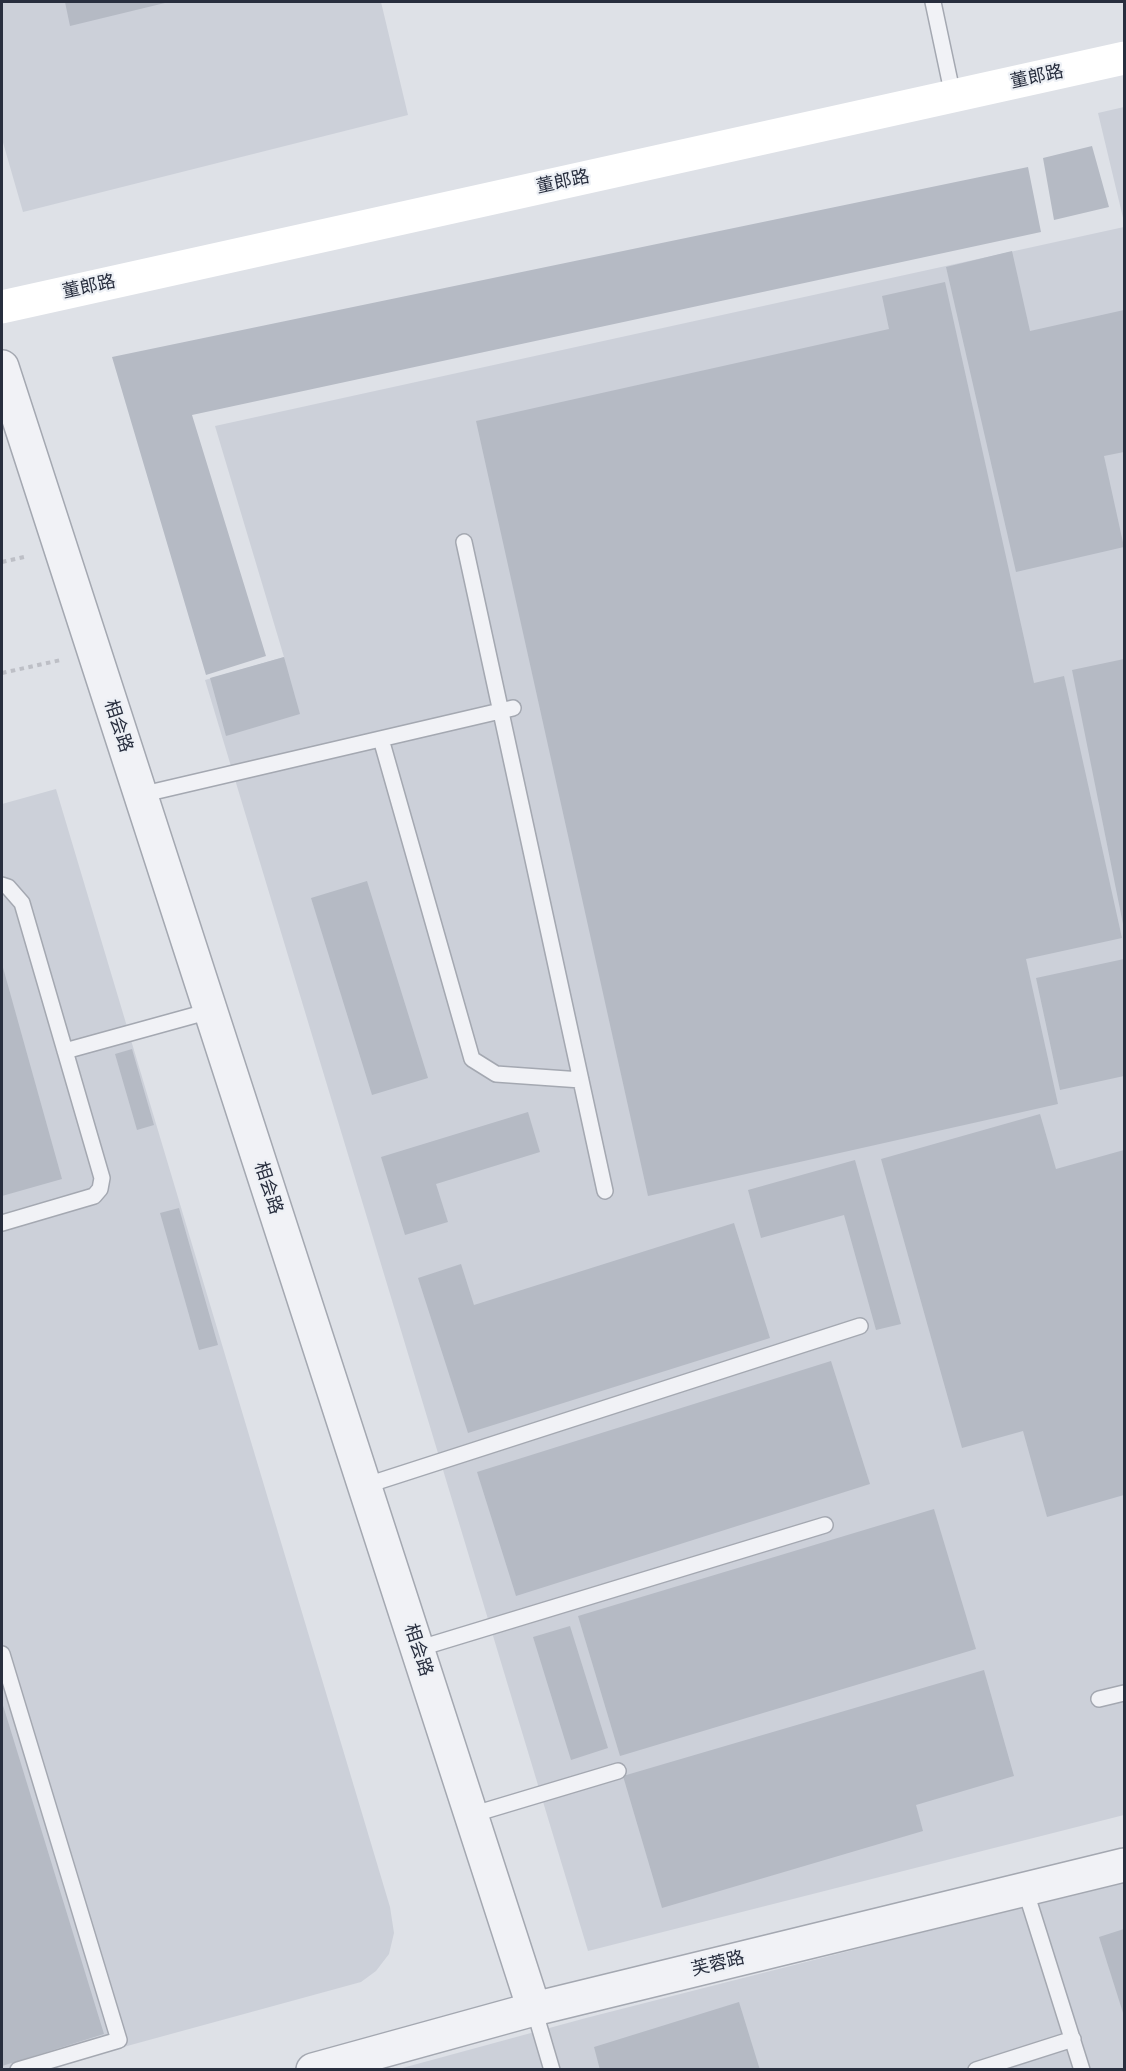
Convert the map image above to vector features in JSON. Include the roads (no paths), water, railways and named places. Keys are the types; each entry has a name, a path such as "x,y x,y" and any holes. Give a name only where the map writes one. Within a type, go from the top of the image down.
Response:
{"main road":[{"name":"董郎路","path":"2,307 1125,58"}],"street":[{"name":"相会路","path":"2,367 534,2009"},
{"name":"芙蓉路","path":"313,2070 534,2009 1125,1865"}],"lane":[{"path":"933,2 953,96"},
{"path":"464,542 507,710 605,1191"},
{"path":"140,795 507,710"},
{"path":"381,739 472,1059 496,1074 581,1080"},
{"path":"2,885 18,895 22,903 102,1178 94,1196 2,1223"},
{"path":"65,1051 210,1011"},
{"path":"364,1486 860,1326"},
{"path":"417,1649 825,1525"},
{"path":"2,1654 119,2040 18,2070"},
{"path":"1099,1699 1125,1693"},
{"path":"471,1815 618,1771"},
{"path":"1025,1889 1082,2070"},
{"path":"534,2009 552,2070"},
{"path":"976,2070 1073,2039"}]}
